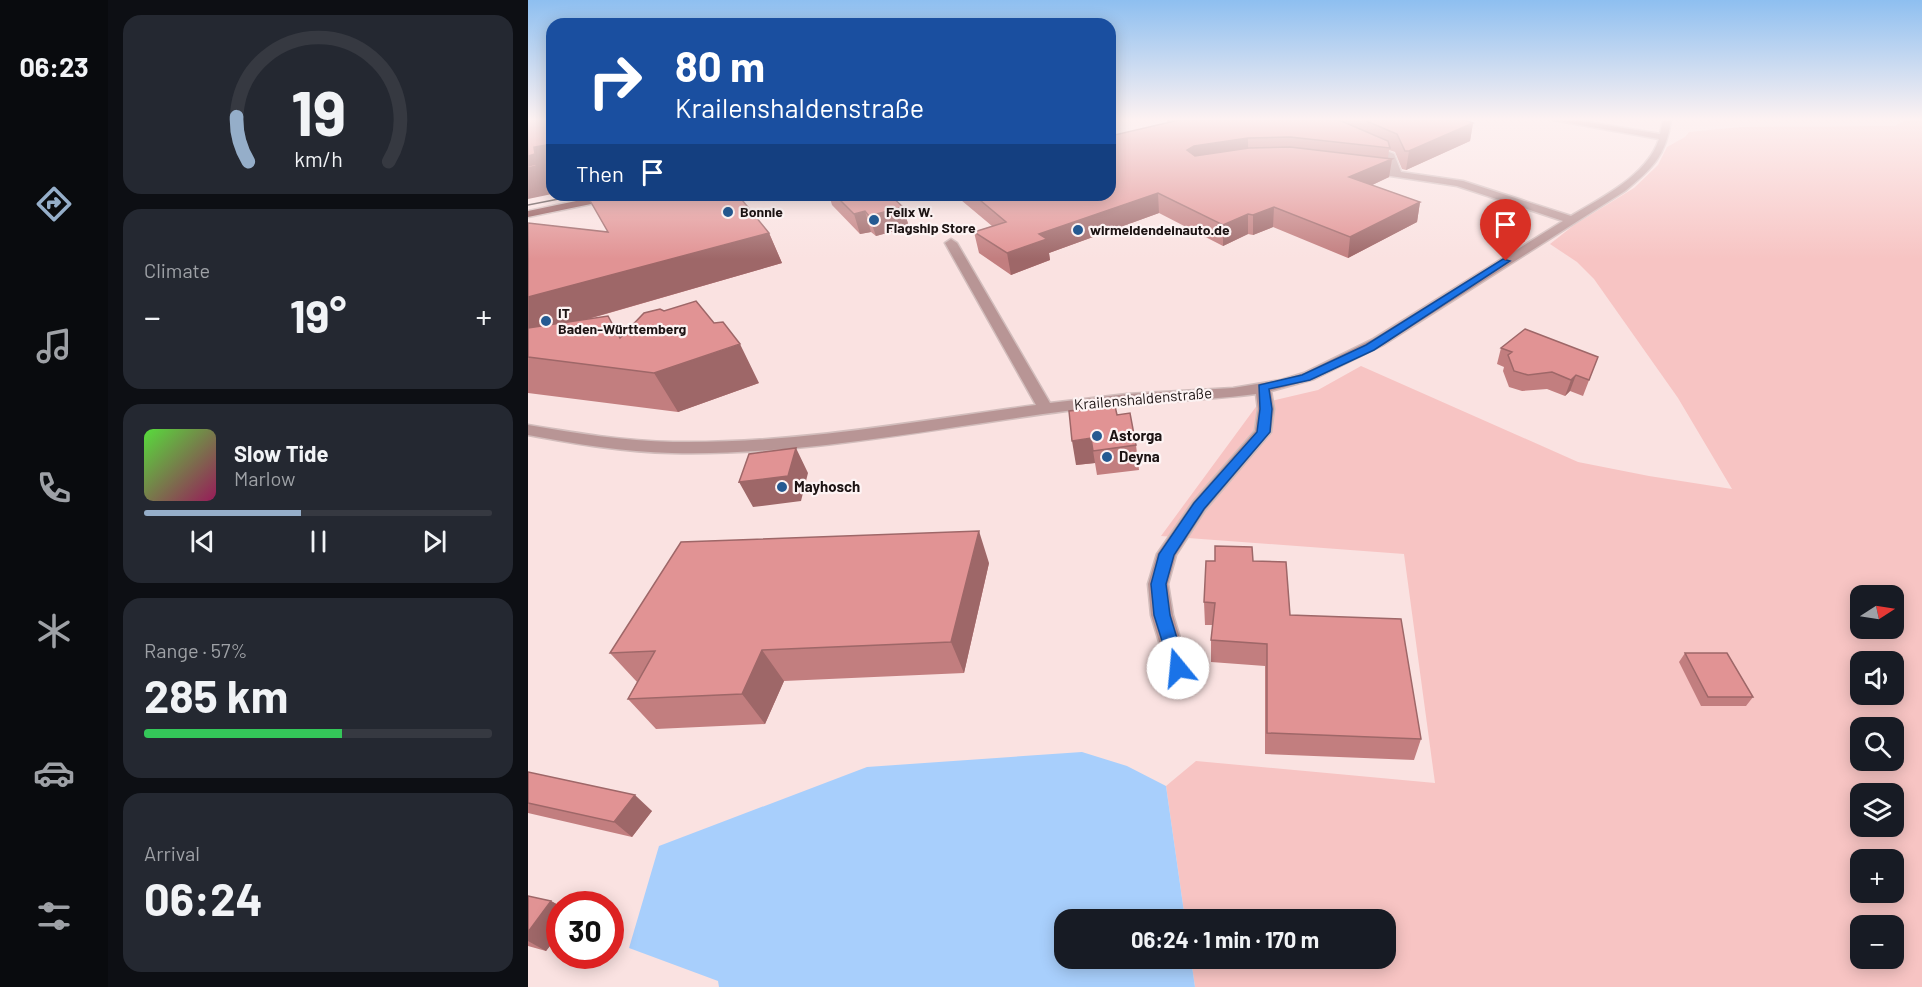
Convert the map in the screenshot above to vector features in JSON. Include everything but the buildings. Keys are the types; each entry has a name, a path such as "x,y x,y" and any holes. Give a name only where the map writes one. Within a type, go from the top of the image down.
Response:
{"main road":[{"path":"528,214 591,201"}],"street":[{"path":"1394,166 1396,173"},
{"name":"Krailenshaldenstraße","path":"528,430 619,444 743,446 856,437 1103,400 1263,387 1306,377 1370,347 1621,189 1648,166"},
{"path":"1352,168 1459,183 1571,220"},
{"path":"951,243 1046,409"},
{"path":"1178,668 1162,615 1158,584 1167,554 1199,506 1263,432 1266,409 1263,387"}],"shaded area":[{"path":"1657,166 1922,166 1922,987 1195,987 1192,969 1396,969 1396,909 1184,909 1166,786 1196,761 1435,783 1404,554 1161,536 1258,404 1318,390 1361,366 1578,462 1732,489 1678,398 1594,279 1577,262 1550,244 1574,225 1634,188"}],"water":[{"path":"1082,752 1127,766 1166,786 1184,909 1054,909 1054,969 1192,969 1195,987 719,987 718,981 629,948 659,846 867,767"}],"tram line":[{"path":"528,205 548,201"}],"place":[{"name":"Bonnie","path":"728,212"},
{"name":"Felix W. Flagship Store","path":"874,220"},
{"name":"wirmeldendeinauto.de","path":"1078,230"},
{"name":"IT Baden-Württemberg","path":"546,321"},
{"name":"Astorga","path":"1097,436"},
{"name":"Deyna","path":"1107,457"},
{"name":"Mayhosch","path":"782,487"}],"route":[{"path":"1178,668 1162,615 1158,584 1167,554 1199,506 1263,432 1266,409 1263,387 1306,377 1370,347 1506,261"}]}
